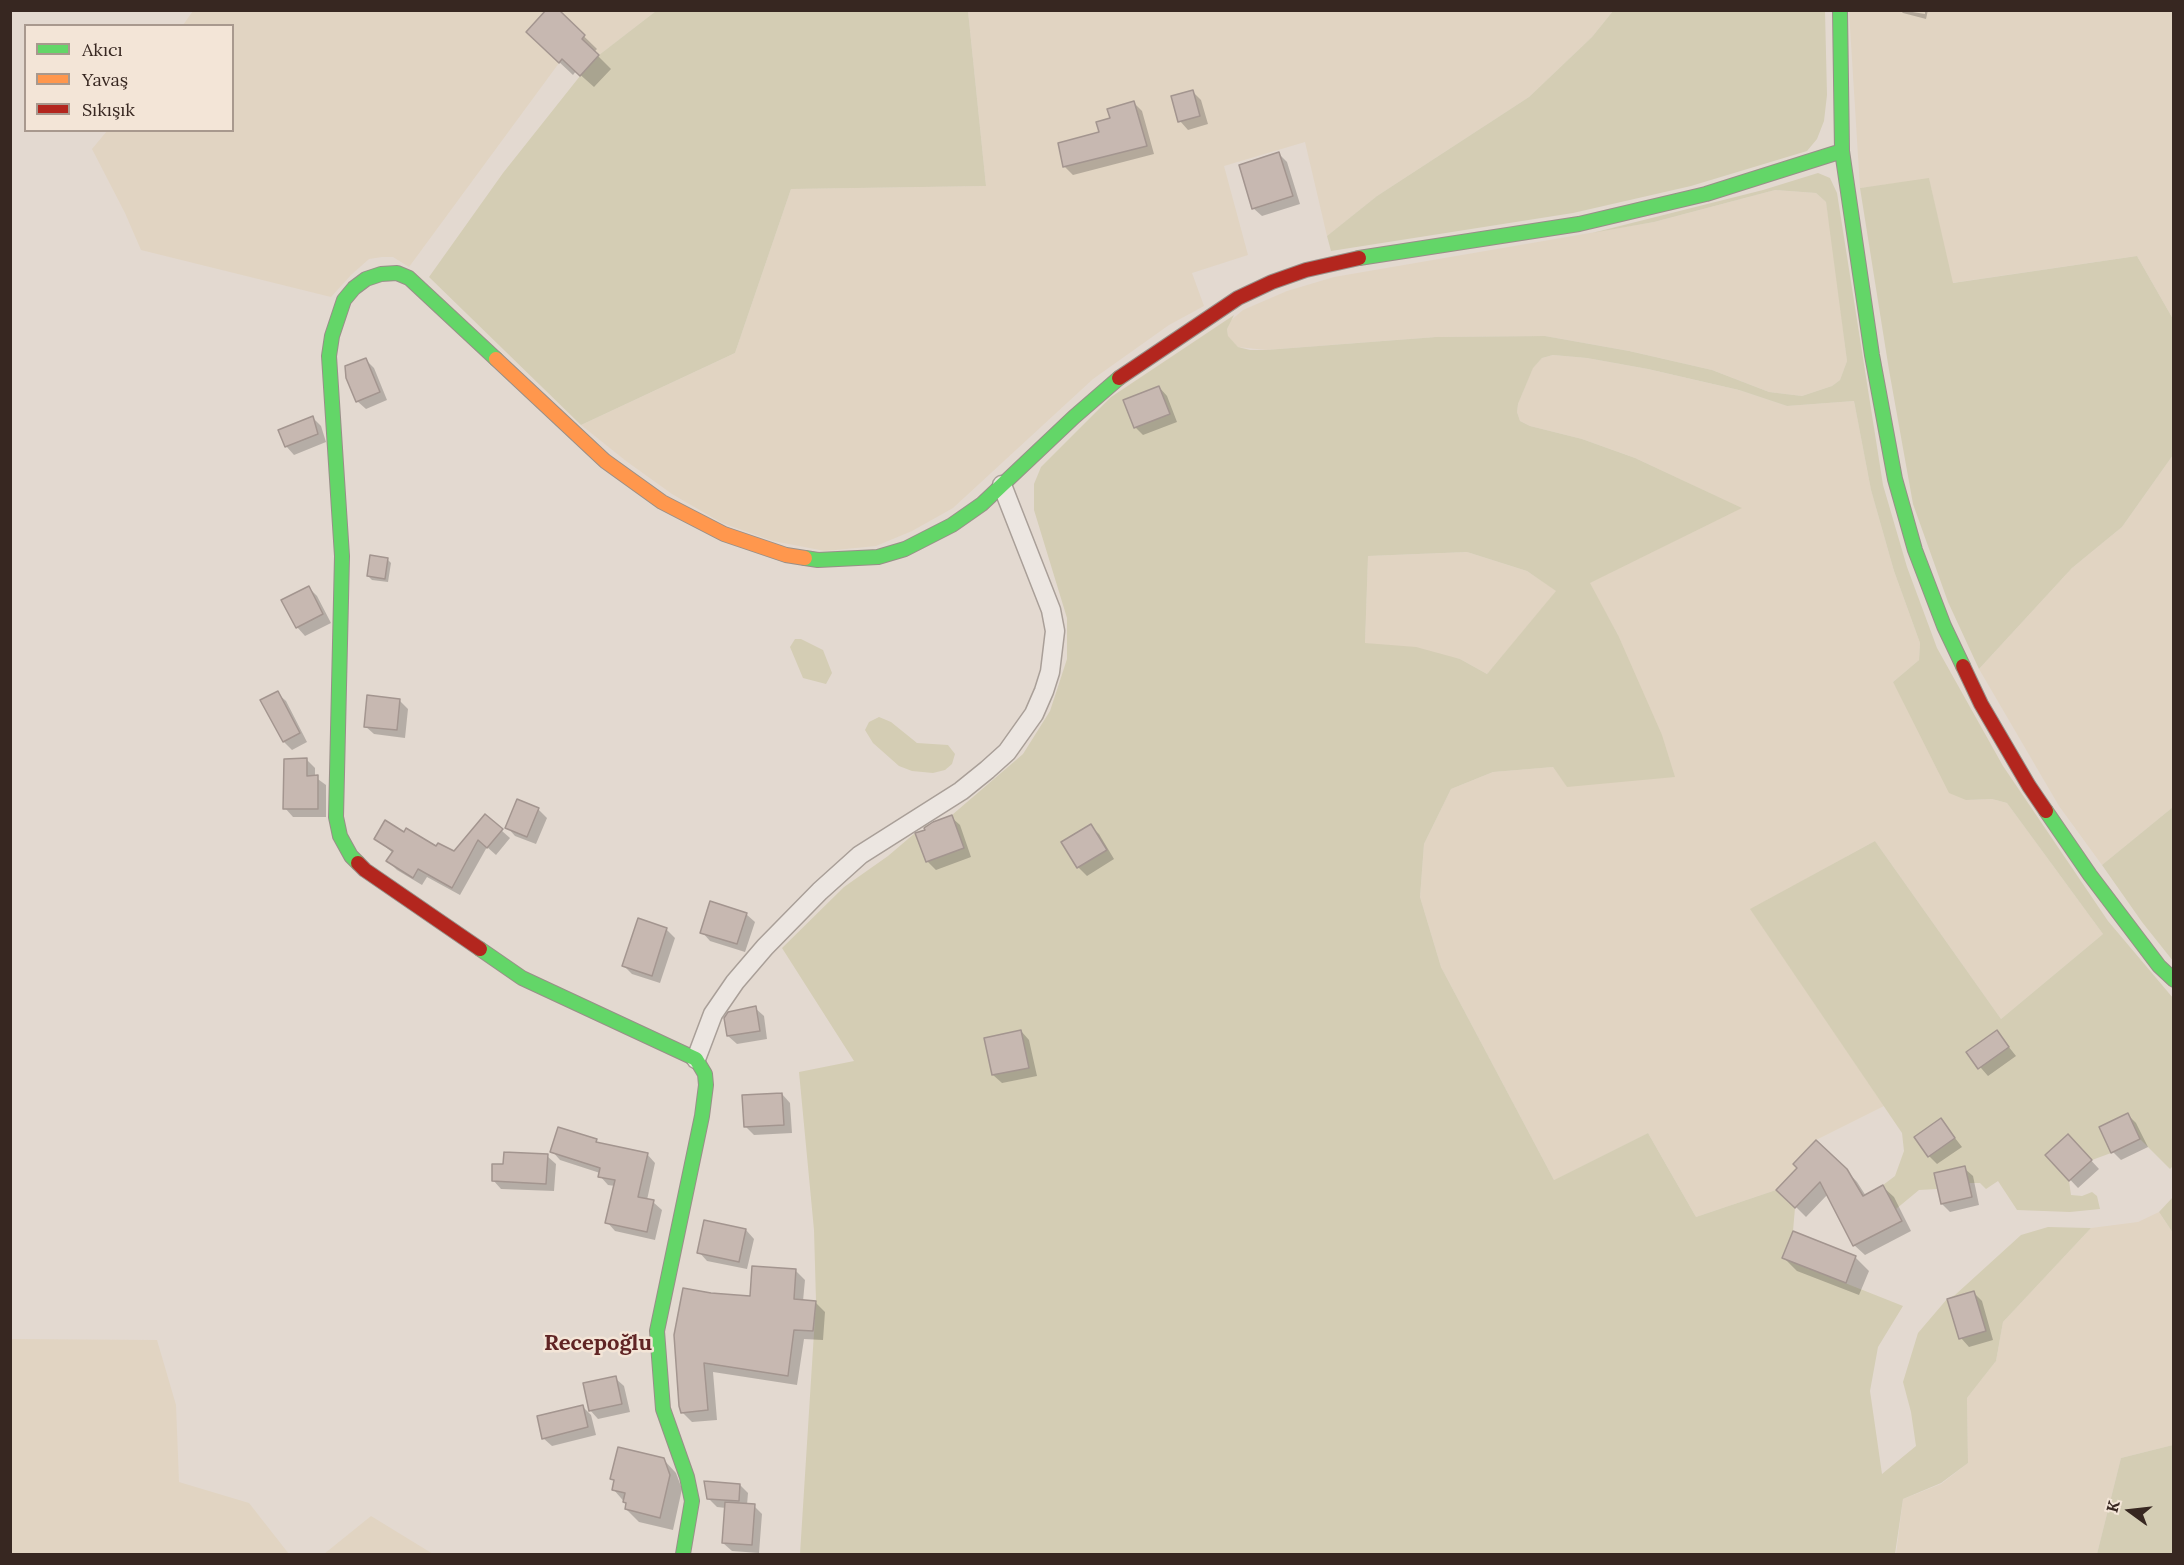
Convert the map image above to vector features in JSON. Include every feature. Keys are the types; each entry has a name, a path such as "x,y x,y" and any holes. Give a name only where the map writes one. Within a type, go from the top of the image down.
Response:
{"street":[{"path":"1840,10 1842,151 1872,355 1895,479 1915,550 1944,626 1981,704 2029,786 2090,875 2159,966 2174,980"},
{"path":"683,1554 692,1501 687,1477 663,1409 657,1331 702,1116 705,1074 696,1059 522,978 365,870 351,856 339,836 336,818 342,555 329,356 332,336 344,300 366,279 381,274 397,273 409,278 605,461 662,502 724,534 786,555 818,560 878,557 905,549 952,525 982,504 1125,372 1238,298 1272,282 1306,270 1346,260 1579,224 1706,194 1842,151"},
{"path":"696,1059 713,1014 735,982 765,947 820,891 860,855 961,791 987,770 1007,752 1034,714 1050,672 1055,631 1048,600 1002,485"}],"shaded area":[{"path":"193,11 546,11 526,32 559,63 409,267 393,257 369,259 331,297 141,250 92,149 106,132 234,132 234,24 184,24"},
{"path":"559,11 656,11 599,55 582,39 585,35"},
{"path":"656,11 968,11 986,186 791,189 735,353 581,425 429,277 503,173 580,76 599,55"},
{"path":"968,11 1613,11 1592,37 1529,97 1377,196 1327,236 1305,142 1224,166 1248,255 1192,273 1204,306 1169,325 1093,379 953,508 912,531 876,546 825,551 773,541 722,523 672,494 581,425 735,353 791,189 986,186"},
{"path":"1613,11 1825,11 1827,95 1824,121 1817,139 1807,151 1691,186 1573,213 1331,251 1327,236 1377,196 1529,97 1592,37"},
{"path":"1849,11 2173,11 2173,319 2137,256 1952,283 1929,179 1860,188"},
{"path":"1818,173 1830,178 1837,193 1883,485 1907,567 1937,648 2003,766 2108,921 2173,998 2173,1166 2170,1169 2140,1139 2128,1113 2111,1153 2092,1160 2067,1134 2045,1155 2069,1181 2071,1195 2082,1196 2092,1192 2097,1196 2100,1209 2070,1212 2017,1210 1998,1181 1986,1189 1980,1183 1969,1183 1965,1166 1934,1173 1937,1189 1919,1190 1896,1209 1883,1185 1895,1176 1904,1151 1902,1133 1750,909 1875,841 2001,1019 2103,934 2007,803 1992,799 1966,800 1949,793 1893,682 1919,660 1920,643 1894,571 1871,490 1854,401 1787,406 1739,390 1648,369 1587,358 1553,355 1542,358 1533,368 1518,404 1517,412 1520,421 1530,426 1582,439 1635,458 1742,508 1590,583 1618,635 1662,735 1675,777 1567,787 1553,767 1493,772 1451,789 1424,844 1420,897 1441,967 1554,1180 1648,1133 1696,1217 1776,1190 1795,1208 1793,1231 1782,1258 1903,1306 1878,1347 1870,1391 1882,1474 1916,1446 1911,1412 1903,1382 1918,1333 1947,1299 1955,1295 2021,1235 2048,1227 2091,1228 2003,1322 1996,1361 1967,1398 1968,1463 1941,1483 1903,1499 1895,1554 800,1554 816,1301 814,1230 799,1072 854,1061 782,948 844,887 888,856 915,833 925,830 924,826 952,815 1023,754 1050,711 1067,659 1067,618 1034,510 1034,484 1041,467 1111,397 1234,315 1227,329 1228,336 1238,347 1250,350 1436,337 1545,336 1629,351 1712,370 1769,392 1802,396 1832,386 1840,380 1847,361 1826,202 1816,193 1775,190 1654,222 1592,233 1763,190","holes":["1467,552 1527,571 1556,591 1487,674 1460,659 1416,647 1365,643 1368,556"]},
{"path":"1929,178 1953,283 2137,256 2173,319 2173,455 2122,527 2072,568 1979,669 1948,602 1913,504 1860,188"},
{"path":"1775,190 1816,193 1826,202 1832,240 1847,361 1840,380 1832,386 1802,396 1769,392 1712,370 1629,351 1545,336 1436,337 1266,350 1238,347 1228,337 1227,329 1230,321 1243,310 1287,291 1334,277 1654,222"},
{"path":"1553,355 1587,358 1648,369 1739,390 1787,406 1854,401 1871,490 1894,571 1920,643 1919,660 1893,682 1966,800 1992,799 2007,803 2103,934 2001,1019 1875,841 1751,909 1884,1106 1816,1140 1793,1163 1797,1168 1776,1190 1696,1217 1648,1133 1554,1180 1441,967 1420,897 1424,844 1451,789 1493,772 1553,767 1568,787 1618,635 1589,583 1741,508 1635,458 1582,439 1530,426 1520,421 1517,412 1518,404 1533,367 1542,358"},
{"path":"2173,455 2173,807 2102,865 2059,806 1979,669 2072,568 2122,527"},
{"path":"1467,552 1527,571 1557,591 1487,674 1460,659 1365,643 1368,556"},
{"path":"795,639 801,639 823,650 832,673 826,684 803,678 790,647"},
{"path":"879,717 891,722 917,743 948,745 955,754 952,764 945,770 933,773 912,771 899,766 873,743 865,730 869,722"},
{"path":"2173,807 2173,961 2102,865"},
{"path":"2173,1197 2173,1233 2159,1212"},
{"path":"2159,1212 2173,1233 2173,1445 2121,1458 2097,1554 1896,1554 1903,1499 1941,1484 1968,1463 1967,1398 1996,1361 2003,1322 2091,1228 2138,1222"},
{"path":"11,1339 157,1340 176,1405 179,1482 249,1503 289,1554 11,1554"},
{"path":"2173,1445 2173,1554 2097,1554 2121,1458"},
{"path":"371,1516 433,1554 324,1554"}],"building":[{"path":"546,10 559,10 585,35 582,39 599,55 580,76 562,59 559,63 526,32"},
{"path":"1193,90 1200,116 1178,122 1171,96"},
{"path":"1134,101 1147,146 1063,167 1058,143 1099,132 1096,122 1110,118 1107,109"},
{"path":"1279,152 1293,196 1252,209 1239,165"},
{"path":"366,358 380,392 356,402 346,378 345,366"},
{"path":"1159,386 1170,414 1134,428 1123,400"},
{"path":"313,416 318,434 285,447 278,430"},
{"path":"370,555 388,558 385,579 367,576"},
{"path":"309,586 323,614 296,628 281,600"},
{"path":"278,691 300,733 283,742 260,700"},
{"path":"367,695 400,699 397,730 364,727"},
{"path":"307,758 307,776 318,775 318,809 283,809 284,759"},
{"path":"517,799 539,808 527,837 505,828"},
{"path":"485,814 503,829 487,848 478,840 452,888 418,869 413,878 386,861 393,851 374,839 385,820 404,832 406,828 436,846 438,843 454,851"},
{"path":"952,815 964,848 926,862 915,833 925,830 924,828 933,822"},
{"path":"1091,824 1107,850 1077,868 1061,842"},
{"path":"710,901 747,913 737,944 700,933"},
{"path":"638,918 667,928 652,976 622,966"},
{"path":"756,1006 760,1031 727,1036 724,1018 728,1012"},
{"path":"1021,1030 1029,1068 992,1075 984,1038"},
{"path":"1997,1030 2009,1047 1978,1069 1966,1052"},
{"path":"782,1093 784,1125 744,1127 742,1095"},
{"path":"2128,1113 2140,1139 2111,1153 2099,1127"},
{"path":"1941,1118 1955,1138 1928,1157 1914,1137"},
{"path":"558,1127 597,1139 596,1142 648,1153 638,1197 654,1200 647,1232 605,1223 615,1180 598,1177 600,1168 550,1152"},
{"path":"2068,1134 2092,1160 2069,1181 2045,1155"},
{"path":"1816,1140 1847,1169 1863,1196 1883,1185 1902,1221 1853,1246 1820,1182 1795,1208 1776,1190 1797,1168 1793,1164"},
{"path":"504,1152 548,1154 546,1184 492,1181 492,1164 503,1164"},
{"path":"1965,1166 1972,1197 1941,1204 1934,1173"},
{"path":"704,1220 746,1229 739,1262 697,1253"},
{"path":"1793,1231 1856,1256 1846,1283 1782,1258"},
{"path":"752,1266 796,1269 794,1299 816,1301 813,1331 794,1330 788,1376 704,1363 708,1410 681,1413 674,1335 683,1288 750,1296"},
{"path":"1974,1291 1986,1331 1959,1339 1947,1299"},
{"path":"616,1376 622,1404 589,1411 583,1383"},
{"path":"583,1405 588,1427 542,1439 537,1416"},
{"path":"618,1447 664,1458 670,1475 660,1518 625,1509 626,1503 623,1502 625,1493 612,1490 614,1480 610,1479"},
{"path":"704,1481 740,1484 739,1501 707,1499"},
{"path":"725,1502 755,1504 752,1545 722,1543"}],"traffic: fast":[{"path":"1840,10 1842,151 1872,355 1895,479 1915,550 1944,626 1963,666"},
{"path":"1359,258 1579,224 1706,194 1842,151"},
{"path":"358,863 351,856 340,836 336,817 342,556 329,356 332,336 344,300 354,288 366,279 381,274 397,273 409,278 496,359"},
{"path":"805,558 818,560 878,557 905,549 952,525 982,504 1119,378"},
{"path":"2046,811 2090,875 2159,966 2174,980"},
{"path":"480,949 522,978 696,1059 705,1074 702,1116 657,1331 663,1409 687,1477 692,1501 683,1554"}],"traffic: slow":[{"path":"496,359 605,461 662,502 724,534 786,555 805,558"}],"traffic: jam":[{"path":"1119,378 1238,298 1272,282 1306,270 1359,258"},
{"path":"1963,666 1981,704 2046,811"},
{"path":"358,863 480,949"}],"district":[{"name":"Recepoğlu","path":"598,1344"}]}
